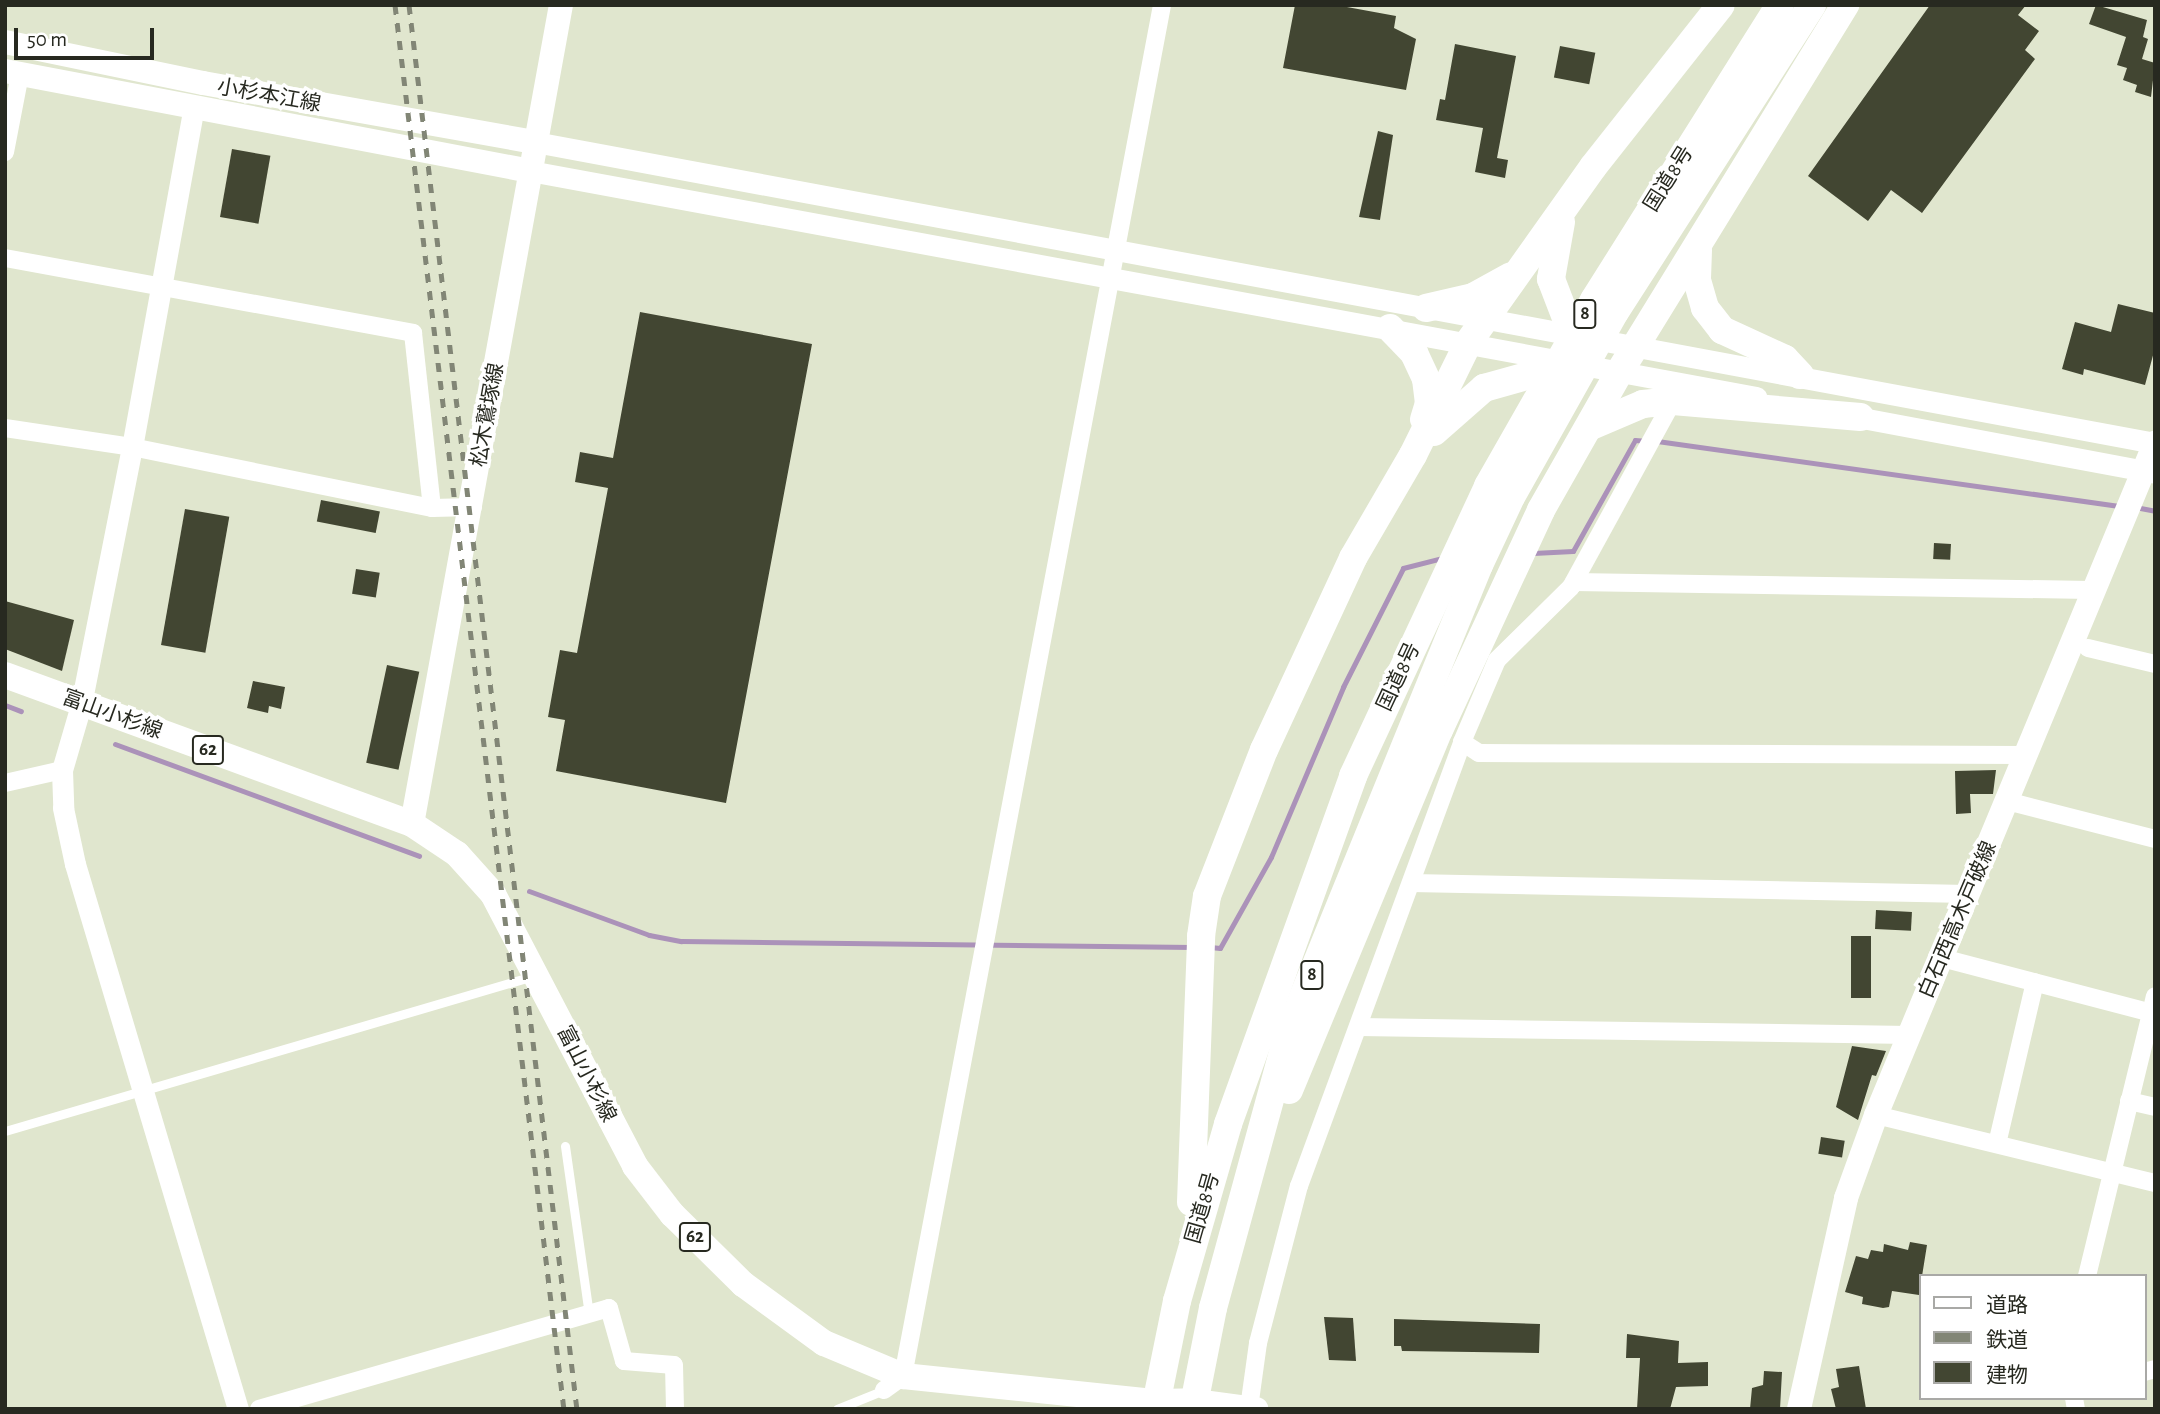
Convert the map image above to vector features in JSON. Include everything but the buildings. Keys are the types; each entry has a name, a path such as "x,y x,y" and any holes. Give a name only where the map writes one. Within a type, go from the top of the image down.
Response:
{"highway":[{"path":"1177,1301 1196,1166 1197,1021 1208,896 1300,670 1353,558 1413,455 1468,343 1566,202 1721,5"},
{"name":"国道8号","path":"1156,1405 1177,1301 1228,1124 1353,776 1468,559 1511,498 1740,90 1780,5"},
{"name":"国道8号","path":"1740,90 1812,5"},
{"path":"1235,1227 1439,730 1541,510 1620,371 1698,250 1743,167 1845,5"},
{"path":"1566,202 1553,250 1551,279 1571,331 1620,371"},
{"path":"1698,250 1697,281 1705,308 1721,330 1784,359 1800,374"},
{"path":"1426,308 1473,297 1497,287 1520,269"},
{"path":"1390,328 1414,353 1426,379 1429,403 1413,455"},
{"path":"1413,455 1459,406 1484,388 1581,362"},
{"path":"1591,426 1643,404 1673,401 1860,418"},
{"name":"国道8号","path":"1194,1405 1235,1227 1289,1031 1468,559"}],"main road":[{"name":"松木鷲塚線","path":"412,824 473,507 561,5"},
{"name":"小杉本江線","path":"5,42 202,83 535,142"},
{"name":"小杉本江線","path":"13,73 530,171"},
{"name":"白石西高木戸破線","path":"1799,1409 1846,1198 1876,1115 2007,801 2091,590 2149,472 2155,443"},
{"name":"富山小杉線","path":"5,675 412,824 457,854 493,894 538,974 599,1104 635,1166 672,1214 743,1284 824,1343 894,1383 1156,1405 1194,1405"},
{"path":"1194,1405 1253,1408"}],"street":[{"path":"894,1383 1117,252 1162,5"},
{"path":"5,152 13,73"},
{"path":"194,106 163,288 81,705 62,770 63,808 75,864 238,1409"},
{"path":"535,142 1117,252 1426,308 1571,331 1637,346 1800,374 2155,443"},
{"path":"530,171 1581,362 2149,472"},
{"path":"5,258 413,333 432,508"},
{"path":"1253,1408 1258,1343 1298,1186 1359,1027 1462,742 1497,660 1574,582 1673,401"},
{"path":"5,428 132,447 432,508 473,507"},
{"path":"1574,582 2091,590"},
{"path":"2088,649 2155,664"},
{"path":"1462,742 1479,752 2024,755"},
{"path":"5,783 62,770"},
{"path":"2007,801 2155,839"},
{"path":"1411,883 1968,894"},
{"path":"1942,958 2035,982 2153,1007 2087,1274"},
{"path":"1997,1144 2035,982"},
{"path":"1359,1027 1910,1035"},
{"path":"2129,1101 2155,1107"},
{"path":"1876,1115 2155,1183"},
{"path":"259,1409 609,1308 624,1361 674,1365 675,1409"}],"lane":[{"path":"5,1131 538,974"},
{"path":"565,1146 589,1314"},
{"path":"837,1409 894,1383"}],"waterway":[{"path":"1533,553 1573,551 1635,440 1647,441"},
{"path":"1657,441 2122,506"},
{"path":"2135,507 2155,511"},
{"path":"1210,947 1220,948 1271,857 1343,687 1403,568 1446,557"},
{"path":"5,705 21,711"},
{"path":"115,744 419,856"},
{"path":"529,891 649,935 681,941 1193,947"}],"railway":[{"path":"395,5 564,1409"},
{"path":"409,5 577,1409"}]}
